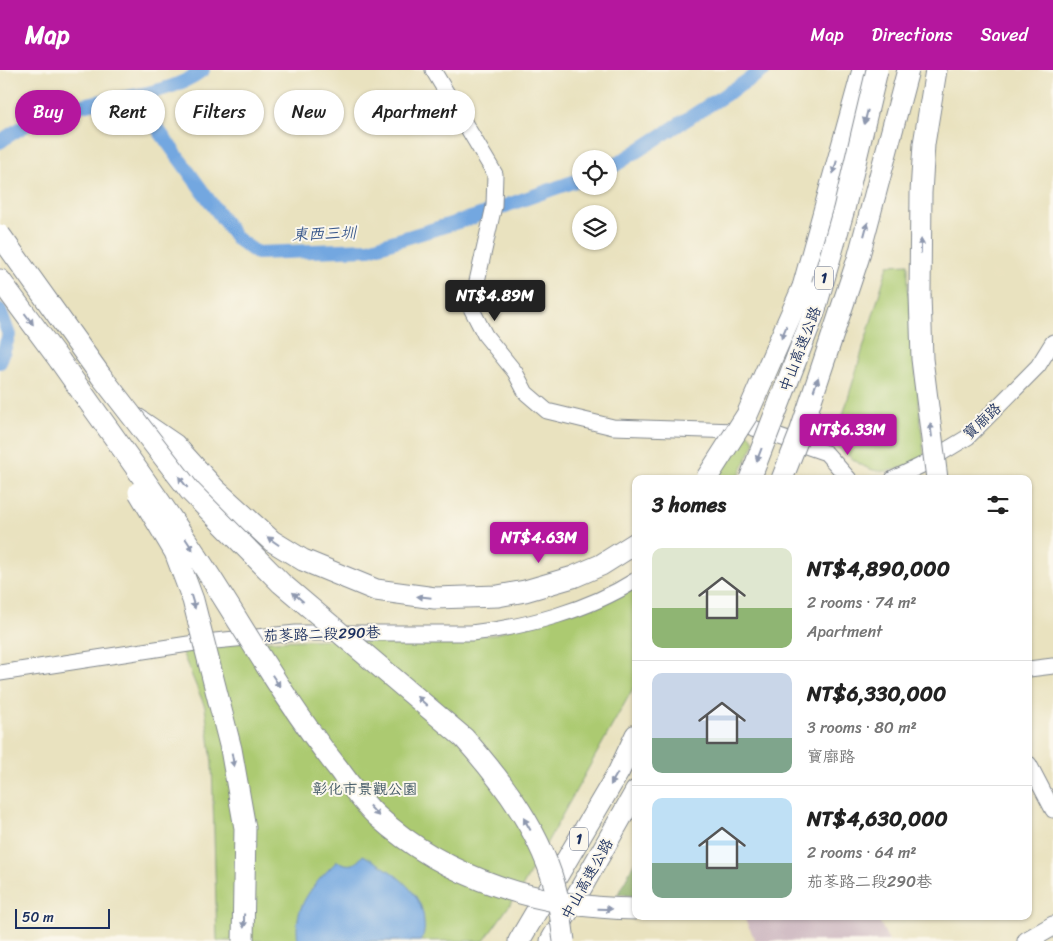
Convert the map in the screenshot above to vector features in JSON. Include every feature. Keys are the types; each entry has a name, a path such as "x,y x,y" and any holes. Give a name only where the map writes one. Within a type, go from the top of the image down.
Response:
{"highway":[{"path":"711,471 747,415 803,287 863,70"},
{"name":"中山高速公路","path":"752,475 814,312 844,209 877,70"},
{"name":"中山高速公路","path":"784,475 799,436 858,259 908,70"},
{"path":"936,70 924,144 921,193 920,294 922,359 936,475"},
{"path":"0,235 132,416 190,491 281,583 464,738 486,762 514,802 539,845 557,895 564,941"},
{"path":"0,280 60,361 128,459 165,505 310,733 377,815 414,845 461,870 506,890 568,905 632,909"},
{"path":"60,361 93,419 175,552 192,600 231,749 245,828 244,941"},
{"path":"132,416 176,445 215,490 272,541 303,560 376,590 435,598 498,596 525,591 573,576 601,564 632,546"},
{"name":"中山高速公路","path":"519,941 619,771 632,743"},
{"name":"中山高速公路","path":"552,941 632,798"}],"main road":[{"path":"1027,941 1053,926"}],"street":[{"path":"434,70 495,174 494,206 471,308 486,335 515,372 526,394 547,411 613,427 739,427 826,453 845,475"},
{"name":"寶廍路","path":"901,475 968,437 1038,366 1053,342"},
{"path":"711,471 739,427"},
{"path":"443,588 503,589 554,576 616,549 632,539"},
{"name":"茄苳路二段290巷","path":"0,673 188,644 296,633 471,633 495,630 518,626 577,608 622,589 632,583"},
{"path":"1032,669 1053,666"},
{"path":"1032,770 1053,810"}],"shaded area":[{"path":"745,920 879,920 889,941 756,941"}],"green space":[{"path":"908,264 908,291 924,455 907,466 886,471 873,470 858,463 834,445 888,265"},
{"path":"749,433 755,442 739,475 713,475 733,438"},
{"name":"彰化市景觀公園","path":"632,583 632,690 521,889 484,941 217,941 212,763 205,707 179,645 493,635"},
{"path":"632,867 632,896 618,894"}],"water":[{"path":"363,855 394,874 412,891 418,900 424,926 420,941 298,941 298,917 313,887 337,861 352,864"}],"waterway":[{"path":"0,142 29,124 61,111 160,90 189,79 203,70"},
{"name":"東西三圳","path":"617,164 764,70"},
{"name":"東西三圳","path":"162,135 237,239 257,253 369,249 474,217 572,182"},
{"path":"0,310 9,335 0,362"}]}
